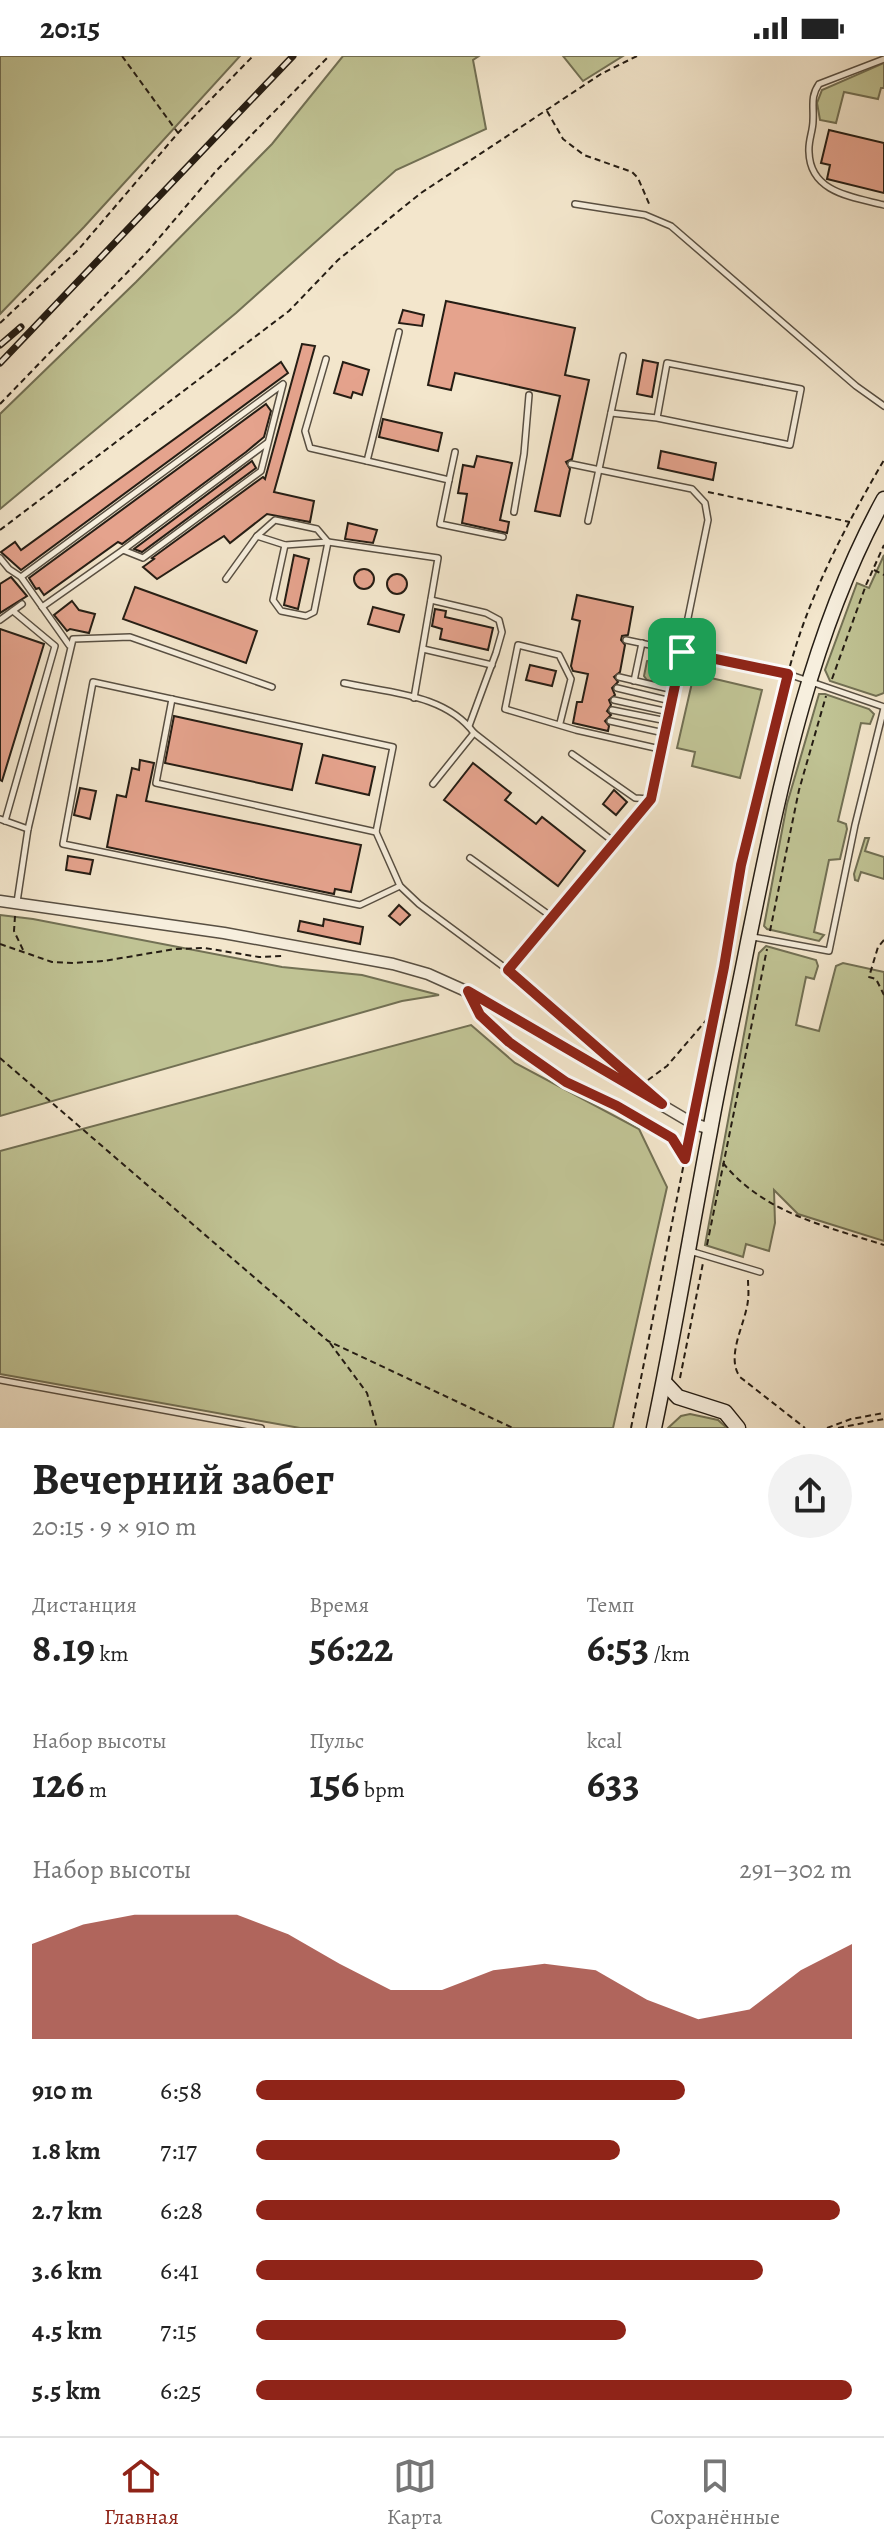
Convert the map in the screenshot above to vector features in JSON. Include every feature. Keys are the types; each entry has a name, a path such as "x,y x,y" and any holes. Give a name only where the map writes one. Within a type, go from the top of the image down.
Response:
{"main road":[{"path":"654,1428 710,1129 787,764 809,682 853,562 884,499"},
{"path":"664,1382 676,1395 725,1412 738,1428"}],"street":[{"path":"0,901 224,933 382,961 428,974 468,991 692,1123 710,1129"}],"lane":[{"path":"884,59 819,84 812,101 813,121 808,148 819,181 832,191 884,205"},
{"path":"575,204 645,215 671,226 856,386 884,406"},
{"path":"367,461 399,332"},
{"path":"588,521 623,356"},
{"path":"326,359 305,431 310,448 449,480"},
{"path":"611,413 657,418 790,445 801,389 667,363 657,418"},
{"path":"21,577 283,384 261,471 143,558 123,550"},
{"path":"514,512 524,454 529,395"},
{"path":"42,607 268,442"},
{"path":"455,452 440,524 503,537"},
{"path":"508,970 651,799 708,520 705,503 692,489 571,464"},
{"path":"226,579 257,536 275,520 317,529 328,542"},
{"path":"257,536 285,545 328,542 438,558 414,698"},
{"path":"285,545 273,600 281,611 306,616 314,612 328,542"},
{"path":"0,558 21,577 70,646"},
{"path":"0,576 9,569"},
{"path":"431,600 486,613 499,620 502,632 469,726"},
{"path":"0,620 22,604"},
{"path":"13,611 55,646 2,820 28,829"},
{"path":"17,903 28,829 73,639 130,637 272,687"},
{"path":"626,640 788,674 884,708 855,825 829,951 749,937"},
{"path":"634,681 642,643"},
{"path":"560,723 571,679 559,655 518,645 505,709 660,749"},
{"path":"422,649 492,665"},
{"path":"619,677 674,690"},
{"path":"400,886 360,905 63,844 93,682 393,747 376,832 400,886 419,904 508,970 662,1104"},
{"path":"344,683 444,705 464,719 474,733 614,842"},
{"path":"617,688 671,701"},
{"path":"172,699 156,783 376,832"},
{"path":"614,700 669,712"},
{"path":"612,710 667,721"},
{"path":"610,721 664,733"},
{"path":"433,784 474,733"},
{"path":"572,754 635,798 651,799"},
{"path":"470,858 552,917"},
{"path":"689,1251 760,1272"},
{"path":"0,1380 261,1428"}],"path":[{"path":"122,56 178,133"},
{"path":"0,323 78,250 178,133 253,56"},
{"path":"0,404 148,251 216,171 329,56"},
{"path":"0,530 289,311 338,260 421,193 601,74 637,56"},
{"path":"546,109 563,139 584,155 632,172 638,178 653,212"},
{"path":"631,1428 716,1009 741,865 788,674 798,638 835,550 884,460"},
{"path":"692,489 850,522"},
{"path":"676,1395 799,790 828,688 884,545"},
{"path":"873,569 884,575"},
{"path":"17,903 14,931 24,953"},
{"path":"884,940 878,947 869,977 884,981"},
{"path":"0,944 52,962 73,963 205,948 259,957 291,956"},
{"path":"876,979 884,995"},
{"path":"468,991 480,1015 509,1042 566,1082 617,1106 672,1138 685,1159"},
{"path":"639,1084 667,1066 716,1009"},
{"path":"0,1058 328,1341 367,1393 377,1428"},
{"path":"723,1162 739,1182 753,1193 797,1217 884,1245"},
{"path":"747,1269 748,1300 736,1348 735,1370 805,1428"},
{"path":"328,1341 513,1428"},
{"path":"827,1428 851,1419 884,1413"},
{"path":"838,1428 884,1419"}],"green space":[{"path":"0,56 240,56 0,314"},
{"path":"343,56 479,56 473,60 486,129 396,170 236,313 0,509 0,414 272,144"},
{"path":"563,56 623,56 583,81"},
{"path":"884,63 884,88 881,88 878,99 844,92 836,123 820,120 817,103 822,90"},
{"path":"884,555 884,693 876,696 830,681 825,670 857,583 869,588"},
{"path":"647,661 670,664 673,669 671,682 667,685 647,680 644,676"},
{"path":"694,674 762,690 740,778 692,766 695,752 677,748"},
{"path":"819,694 869,709 874,714 870,724 861,723 838,821 846,824 847,829 840,859 829,860 814,932 824,935 819,941 764,926 787,804"},
{"path":"865,838 869,838 865,851 884,857 884,879 861,872 858,881 855,880"},
{"path":"0,915 282,967 362,975 439,995 402,1001 0,1116"},
{"path":"766,946 816,960 818,966 814,979 806,977 796,1025 819,1031 836,966 843,963 884,972 884,1241 798,1214 774,1190 775,1223 769,1251 746,1244 743,1257 705,1245 759,953"},
{"path":"471,1025 515,1063 639,1129 667,1187 613,1428 300,1428 0,1374 0,1151"},
{"path":"690,1414 718,1420 727,1428 668,1428 681,1416"}],"building":[{"path":"829,130 884,143 884,193 827,179 830,165 821,163"},
{"path":"446,301 575,328 565,375 589,380 572,459 566,462 570,469 560,516 535,511 560,396 455,373 451,390 428,385"},
{"path":"403,310 424,315 422,326 399,323"},
{"path":"302,344 315,346 274,492 314,501 310,522 267,514 230,543 224,536 157,579 143,567 152,558 263,477 265,479"},
{"path":"643,360 658,363 652,397 637,394"},
{"path":"281,362 288,373 21,570 1,552 15,542 21,550"},
{"path":"343,362 369,370 362,395 353,392 351,398 334,393"},
{"path":"266,404 271,411 264,437 246,452 122,544 118,542 44,595 39,588 36,589 29,578"},
{"path":"383,419 442,433 438,451 379,437"},
{"path":"661,451 716,463 713,480 658,468"},
{"path":"477,456 512,463 500,520 509,522 507,533 462,523 467,494 458,493 463,465 474,467"},
{"path":"252,461 256,468 142,552 134,549"},
{"path":"348,523 377,530 373,543 345,539"},
{"path":"294,555 309,559 298,609 284,605"},
{"path":"364,569 371,572 374,579 371,586 364,589 357,586 354,579 357,572"},
{"path":"397,574 404,577 407,584 404,591 397,594 390,591 387,584 390,577"},
{"path":"11,577 27,596 0,613 0,584"},
{"path":"135,587 257,631 246,663 123,619"},
{"path":"577,595 633,607 628,635 622,636 621,640 625,645 620,672 614,677 618,682 612,688 615,695 609,700 611,705 607,711 611,715 605,721 608,731 573,723 577,702 582,702 588,674 573,671 571,666 580,621 572,619"},
{"path":"72,601 79,610 95,614 89,633 67,631 54,615"},
{"path":"373,607 404,615 399,632 368,624"},
{"path":"435,609 446,611 445,617 493,628 488,650 440,639 442,629 432,626"},
{"path":"0,629 44,644 2,781 0,780"},
{"path":"530,665 556,671 552,686 526,680"},
{"path":"174,716 302,744 292,790 165,763"},
{"path":"323,755 375,767 369,795 316,783"},
{"path":"140,760 154,763 146,801 361,845 351,892 335,889 334,894 107,847 117,795 126,797 132,768 139,770"},
{"path":"473,763 511,793 505,800 536,824 542,817 585,851 558,886 444,800"},
{"path":"80,788 96,791 90,819 74,815"},
{"path":"614,790 627,802 616,815 603,804"},
{"path":"68,856 93,860 90,874 66,870"},
{"path":"399,905 410,915 400,925 389,916"},
{"path":"324,919 363,927 360,944 298,931 300,921 323,926"}],"railway":[{"path":"0,363 293,56"},
{"path":"0,345 21,327"}],"route":[{"path":"682,652 788,674 741,865 685,1159 672,1138 617,1106 566,1082 509,1042 480,1015 468,991 662,1104 508,970 651,799 682,652"}]}
